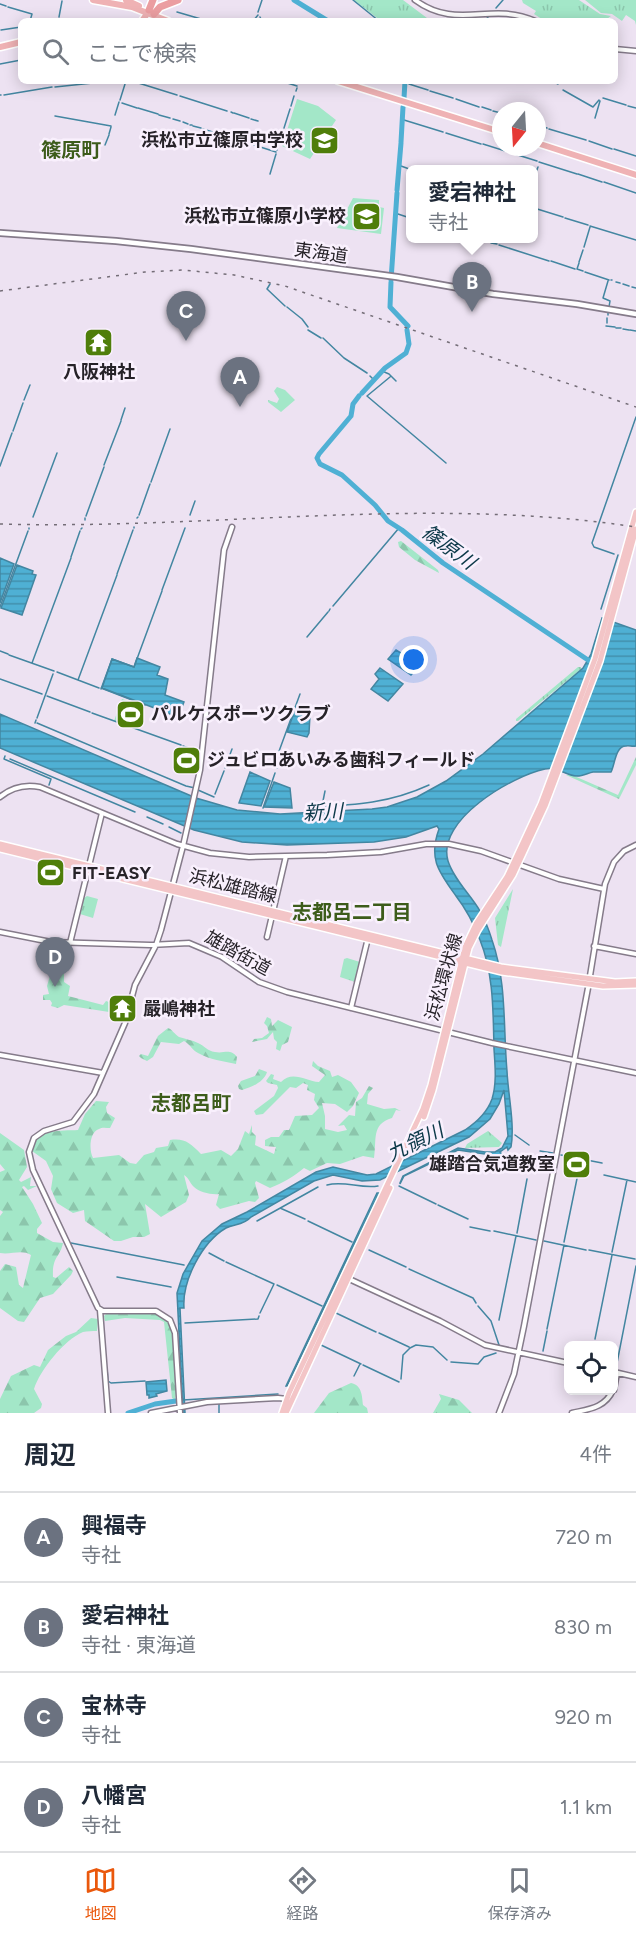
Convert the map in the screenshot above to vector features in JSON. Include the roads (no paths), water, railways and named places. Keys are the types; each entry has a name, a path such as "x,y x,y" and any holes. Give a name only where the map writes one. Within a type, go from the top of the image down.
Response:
{"highway":[{"path":"93,0 127,5 148,17"},
{"path":"126,0 148,17"},
{"path":"148,17 153,0"},
{"path":"148,17 160,7 178,0"},
{"path":"0,47 18,43"},
{"path":"348,84 492,129"},
{"path":"546,146 636,175"}],"main road":[{"name":"東海道","path":"0,233 152,244 391,276 493,294 636,314"},
{"name":"浜松環状線","path":"284,1413 430,1101 463,960 474,932 516,864 538,822 610,617 636,512"},
{"name":"浜松環状線","path":"628,550 636,529"},
{"name":"浜松雄踏線","path":"0,844 501,970 618,987 636,983"},
{"name":"浜松雄踏線","path":"0,849 89,868"}],"street":[{"path":"415,0 429,9 447,15 506,13 524,18"},
{"path":"618,49 636,51"},
{"path":"108,1413 100,1310 33,1170 29,1152 32,1141 37,1135 49,1129 67,1125 77,1118 94,1094 125,1023 135,984 156,945 187,831 202,760 224,550 232,527"},
{"path":"0,797 17,787 36,786 183,846 205,852 234,856 286,856 376,852 432,844 449,844 478,850 566,881 604,889"},
{"path":"70,943 102,813"},
{"path":"499,1413 512,1380 518,1353 589,982 604,889 614,862 624,851 636,845"},
{"path":"267,937 286,856"},
{"name":"雄踏街道","path":"0,932 44,941 70,943 195,945 222,957 262,984 492,1044 636,1073"},
{"path":"351,1008 369,937"},
{"path":"594,946 636,954"},
{"path":"0,1055 103,1073"},
{"path":"346,1277 440,1321 480,1343 564,1362"},
{"path":"100,1310 156,1311 170,1320 176,1333 180,1413"},
{"path":"618,1374 636,1377"},
{"path":"572,1413 599,1406 607,1401 610,1395"},
{"path":"151,1413 218,1401 278,1398 289,1400"}],"water":[{"path":"0,558 14,564 0,603"},
{"path":"17,565 33,571 32,574 36,575 22,615 1,608"},
{"name":"新川","path":"602,618 636,630 636,746 620,749 611,772 593,772 578,776 549,768 514,781 480,802 465,816 453,830 447,846 451,868 482,914 497,956 504,1005 512,1119 511,1147 508,1150 507,1147 498,1156 458,1150 404,1176 400,1184 403,1176 458,1148 495,1152 502,1148 508,1136 504,1090 490,1119 469,1137 380,1180 362,1181 333,1175 314,1181 245,1222 226,1228 217,1234 195,1263 186,1286 184,1308 180,1308 185,1413 183,1413 177,1293 183,1274 202,1241 222,1224 316,1172 333,1167 367,1175 376,1174 465,1130 487,1109 494,1093 495,1074 492,994 485,953 470,917 437,865 435,849 439,829 437,826 406,837 374,842 287,845 242,842 194,830 0,748 0,714 196,798 237,810 280,814 387,807 417,797 446,781 483,754 583,668 591,654"},
{"path":"396,650 420,665 411,675 388,659"},
{"path":"137,658 160,667 157,675 168,679 165,695 184,702 178,717 102,688 112,659 134,667"},
{"path":"380,668 403,684 388,701 371,689 379,679 375,674"},
{"path":"295,710 310,715 307,737 287,732"},
{"path":"250,772 270,781 261,806 239,803"},
{"path":"274,782 290,788 292,808 264,807"},
{"path":"377,1193 379,1193 286,1386"},
{"path":"166,1380 167,1391 149,1398 146,1382"}],"waterway":[{"path":"258,12 262,0"},
{"name":"篠原川","path":"294,0 323,18"},
{"path":"353,0 375,18"},
{"path":"496,8 503,0"},
{"path":"59,17 62,1"},
{"path":"0,4 6,6"},
{"path":"8,7 32,14 31,18"},
{"path":"177,12 198,18"},
{"path":"1,30 18,27"},
{"path":"0,64 18,61"},
{"path":"55,87 84,84"},
{"path":"120,100 125,84"},
{"path":"142,84 177,95"},
{"path":"291,84 297,86"},
{"name":"篠原川","path":"404,98 405,84"},
{"path":"409,84 428,90"},
{"path":"4,95 52,87"},
{"path":"563,90 593,107 599,100"},
{"path":"430,91 453,98"},
{"path":"180,96 227,111"},
{"path":"291,106 294,96"},
{"path":"603,98 626,105"},
{"path":"456,99 479,107"},
{"path":"595,118 600,101"},
{"path":"115,115 119,102"},
{"path":"122,103 137,108"},
{"path":"628,106 636,108"},
{"name":"篠原川","path":"401,142 403,107"},
{"path":"482,107 491,110"},
{"path":"138,108 158,114"},
{"path":"284,128 290,109"},
{"path":"234,113 249,118"},
{"path":"159,115 170,118"},
{"path":"55,116 111,126"},
{"path":"173,119 180,121"},
{"path":"251,119 258,121"},
{"path":"404,120 443,132"},
{"path":"183,122 188,124"},
{"path":"193,126 201,128"},
{"path":"109,134 111,127"},
{"path":"203,129 219,134"},
{"path":"549,129 586,140"},
{"path":"277,150 283,130"},
{"path":"446,133 481,144"},
{"path":"105,145 109,135"},
{"path":"223,135 231,138"},
{"path":"234,139 239,141"},
{"path":"241,141 250,144"},
{"path":"589,141 612,149"},
{"name":"篠原川","path":"397,190 401,143"},
{"path":"483,144 537,161"},
{"path":"254,145 276,152"},
{"path":"614,149 636,156"},
{"path":"270,174 276,154"},
{"path":"539,162 577,174"},
{"path":"401,166 406,168"},
{"path":"578,174 602,182"},
{"path":"604,182 636,193"},
{"name":"篠原川","path":"391,280 397,193"},
{"path":"538,209 563,217"},
{"path":"398,214 406,217"},
{"path":"565,218 588,225"},
{"path":"590,226 636,240"},
{"path":"584,247 590,227"},
{"path":"491,243 497,244"},
{"path":"499,245 549,261"},
{"path":"579,262 583,250"},
{"path":"551,261 575,269"},
{"path":"579,263 577,269 583,271"},
{"path":"585,272 609,280"},
{"path":"608,281 603,298 610,301 609,307"},
{"name":"篠原川","path":"391,282 390,307 408,326"},
{"path":"616,282 620,283"},
{"path":"270,284 267,289 285,306"},
{"path":"623,284 629,286"},
{"path":"632,287 636,288"},
{"path":"287,307 308,327"},
{"path":"607,318 607,323"},
{"path":"606,326 615,327"},
{"path":"616,328 621,328"},
{"path":"623,329 629,330"},
{"path":"308,330 321,338"},
{"name":"篠原川","path":"362,393 385,368 406,353 409,344 407,330"},
{"path":"630,330 636,331"},
{"path":"323,338 344,358 367,373"},
{"path":"382,371 396,381"},
{"name":"篠原川","path":"370,376 374,380"},
{"path":"390,377 367,396 446,463"},
{"path":"24,400 30,385"},
{"name":"篠原川","path":"359,396 353,404 351,416 319,454 317,458 320,464 342,475 375,505 388,521 443,563 591,662"},
{"path":"13,431 23,403"},
{"path":"121,420 125,408"},
{"path":"614,554 594,547 592,543 636,417"},
{"path":"104,465 121,421"},
{"path":"151,482 170,429"},
{"path":"0,466 12,433"},
{"path":"33,517 57,453"},
{"path":"86,516 104,467"},
{"path":"139,515 150,484"},
{"path":"190,515 195,501"},
{"path":"162,590 185,528"},
{"path":"333,606 399,528"},
{"path":"117,574 133,530"},
{"path":"0,607 28,531"},
{"path":"71,557 80,531"},
{"path":"601,609 618,555"},
{"path":"32,663 71,558"},
{"path":"78,680 117,575"},
{"path":"101,689 112,659 134,667 162,591"},
{"path":"307,637 328,612"},
{"path":"0,651 8,654"},
{"path":"9,655 54,671"},
{"path":"57,672 99,688"},
{"path":"37,718 53,674"},
{"path":"0,679 42,694"},
{"path":"101,688 145,705"},
{"path":"281,755 278,754 300,694"},
{"path":"47,696 90,712"},
{"path":"92,713 181,745"},
{"path":"37,723 195,788"},
{"path":"183,746 200,752"},
{"path":"225,768 232,749"},
{"path":"5,756 4,759 51,779 49,785"},
{"path":"10,759 135,812"},
{"path":"215,794 224,771"},
{"path":"263,808 275,773"},
{"name":"新川","path":"313,807 372,802 400,796 429,785"},
{"path":"198,790 214,797"},
{"name":"新川","path":"322,806 325,791"},
{"path":"147,817 163,824"},
{"path":"169,827 181,833"},
{"path":"515,1135 529,1145"},
{"path":"540,1151 553,1153"},
{"path":"561,1155 602,1163"},
{"path":"564,1242 581,1159"},
{"path":"604,1175 636,1182"},
{"path":"517,1233 527,1179"},
{"path":"612,1252 627,1180"},
{"path":"327,1185 340,1183 378,1186"},
{"path":"399,1186 436,1204"},
{"path":"257,1221 318,1187"},
{"path":"438,1205 468,1219"},
{"path":"280,1208 305,1219"},
{"path":"308,1221 352,1242"},
{"path":"470,1227 490,1231"},
{"path":"494,1231 536,1240"},
{"path":"499,1320 516,1236"},
{"path":"544,1241 586,1250"},
{"path":"71,1243 184,1265"},
{"path":"547,1329 564,1245"},
{"path":"369,1250 406,1267"},
{"path":"589,1250 635,1259"},
{"path":"209,1253 224,1261"},
{"path":"595,1339 612,1255"},
{"path":"226,1262 274,1284"},
{"path":"618,1358 636,1266"},
{"path":"409,1269 473,1298 476,1303"},
{"path":"117,1277 171,1287"},
{"path":"260,1313 274,1284"},
{"path":"277,1285 322,1306"},
{"path":"478,1306 491,1321 499,1345"},
{"path":"336,1313 376,1332"},
{"path":"185,1323 258,1319 259,1316"},
{"path":"543,1351 547,1331"},
{"path":"379,1333 409,1347"},
{"path":"321,1345 361,1364"},
{"path":"401,1379 403,1355 416,1345 433,1347 447,1360"},
{"path":"451,1362 478,1364 484,1357 496,1353"},
{"path":"354,1376 360,1364"},
{"path":"363,1365 399,1382"},
{"path":"107,1368 108,1381 111,1383 145,1381"},
{"path":"183,1400 278,1394"},
{"path":"128,1413 155,1404 176,1401"},
{"path":"219,1404 219,1413"}],"railway":[{"path":"0,291 145,272 183,270 234,275 285,286 636,407"},
{"path":"0,524 80,525 318,516 477,514 557,518 636,527"}],"place":[{"name":"浜松市立篠原中学校","path":"324,140"},
{"name":"浜松市立篠原小学校","path":"367,216"},
{"name":"愛宕神社","path":"472,312"},
{"name":"宝林寺","path":"186,341"},
{"name":"八阪神社","path":"99,343"},
{"name":"興福寺","path":"240,407"},
{"name":"パルケスポーツクラブ","path":"130,714"},
{"name":"ジュビロあいみる歯科フィールド","path":"186,760"},
{"name":"FIT-EASY","path":"51,873"},
{"name":"八幡宮","path":"55,987"},
{"name":"嚴嶋神社","path":"122,1009"},
{"name":"雄踏合気道教室","path":"576,1164"}],"district":[{"name":"篠原町","path":"71,150"},
{"name":"志都呂二丁目","path":"352,912"},
{"name":"志都呂町","path":"191,1103"}],"water label":[{"name":"九領川","path":"415,1142"}]}
